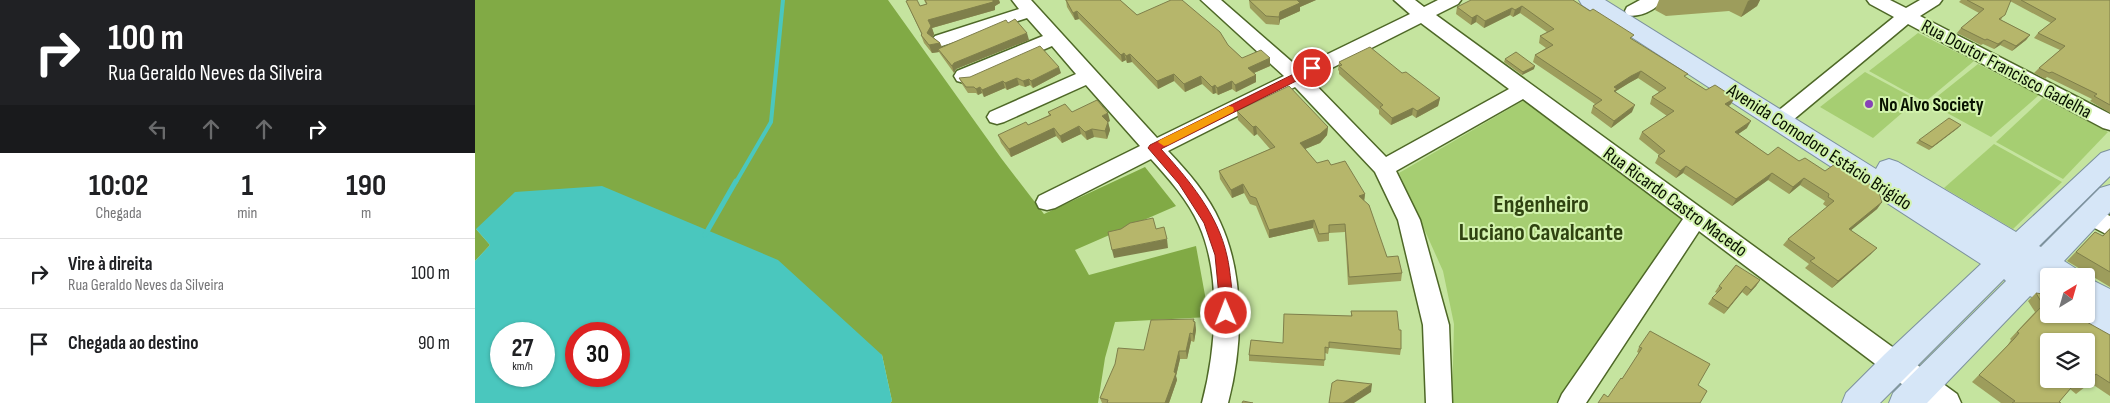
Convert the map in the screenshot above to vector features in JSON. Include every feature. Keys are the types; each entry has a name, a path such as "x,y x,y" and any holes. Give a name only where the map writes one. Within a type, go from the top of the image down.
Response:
{"main road":[{"name":"Avenida Comodoro Estácio Brigido","path":"1590,0 1786,115 2034,271"},
{"name":"Avenida Comodoro Estácio Brigido","path":"1635,4 1786,115"},
{"path":"1913,393 2034,271 2110,160"},
{"path":"1859,403 1896,364 2034,271 2101,221 2110,195"},
{"path":"2095,295 2110,304"},
{"path":"2095,322 2110,331"}],"street":[{"path":"1210,0 1297,76 1384,168 1409,220 1422,265 1436,325 1439,403"},
{"name":"Rua Ricardo Castro Macedo","path":"1403,0 1896,364 1913,393 1948,403"},
{"path":"1047,202 1451,0"},
{"name":"Rua Doutor Francisco Gadelha","path":"1876,0 2110,123"},
{"path":"1786,115 1907,16 1933,0"},
{"path":"942,40 1026,6 1183,181 1209,222 1221,255 1226,296 1225,347 1215,403"},
{"path":"963,76 1054,38"},
{"path":"997,117 1089,76"},
{"path":"1384,168 1524,89"},
{"path":"1571,403 1697,216"}],"green space":[{"path":"475,0 888,0 1001,158 1044,214 1145,167 1176,206 1075,250 1089,275 1196,246 1209,317 1115,322 1105,358 1098,403 890,403 892,401 882,355 476,229 490,245 475,261"},
{"path":"1918,33 1974,61 1925,102 1869,71"},
{"path":"1978,64 2039,95 1991,137 1929,103"},
{"name":"No Alvo Society","path":"1865,72 1917,100 1873,138 1820,107"},
{"path":"2043,98 2108,132 2063,179 1996,142"},
{"path":"1526,99 1683,217 1556,403 1452,403 1454,324 1443,271 1399,173"},
{"path":"1994,144 2062,182 2013,229 1944,188"}],"water":[{"path":"602,186 778,260 882,355 892,401 890,403 475,403 475,261 490,245 476,229 515,192"}],"building":[{"path":"917,0 920,6 927,4 925,0 993,0 993,2 928,20 931,26 927,33 940,43 929,45 921,35 906,1"},
{"path":"1066,0 1120,0 1137,15 1171,0 1182,0 1220,32 1228,45 1242,58 1261,50 1270,58 1248,68 1256,75 1235,85 1232,81 1217,88 1215,85 1212,87 1201,76 1184,84 1174,74 1157,81 1130,54 1126,56 1124,53 1121,55 1077,11 1073,13"},
{"path":"1249,0 1297,0 1300,3 1280,12 1279,17 1266,16"},
{"path":"1471,0 1573,0 1590,11 1593,9 1634,35 1630,38 1688,74 1684,76 1706,90 1715,85 1735,98 1725,104 1751,121 1735,132 1768,155 1778,147 1799,161 1805,158 1825,171 1835,164 1878,189 1882,202 1849,229 1877,248 1838,281 1810,261 1815,258 1788,239 1834,201 1828,197 1829,194 1804,178 1793,187 1772,173 1736,199 1686,166 1680,171 1658,156 1665,151 1642,132 1674,111 1652,97 1666,88 1641,71 1631,76 1614,87 1617,89 1614,91 1635,105 1614,121 1593,106 1602,100 1535,55 1553,45 1540,36 1554,29 1522,6 1515,10 1512,8 1485,21 1477,15 1472,18 1457,7"},
{"path":"1967,0 2011,0 2005,15 1999,19 2030,35 2016,46 2004,40 1998,44 1987,39 1985,40 1961,28 1984,9"},
{"path":"2021,0 2110,0 2110,105 2094,96 2097,94 2052,72 2049,73 2039,68 2065,46 2038,33 2056,19"},
{"path":"1015,19 1027,33 954,63 952,66 938,49 1006,20 1008,23"},
{"path":"1040,46 1059,67 1031,81 1029,79 1023,81 1017,78 1005,83 1003,81 982,90 980,87 976,89 974,87 966,87 959,78 970,77"},
{"path":"1370,47 1402,73 1406,72 1440,98 1417,111 1413,108 1392,118 1380,107 1383,105 1339,66 1342,65 1339,62"},
{"path":"1516,52 1535,66 1523,72 1505,59"},
{"path":"1289,86 1328,127 1320,134 1300,143 1317,163 1328,160 1331,165 1345,161 1365,194 1359,196 1369,205 1387,257 1398,256 1402,273 1349,277 1345,224 1329,225 1329,233 1319,234 1314,220 1269,230 1256,198 1250,196 1243,184 1231,190 1219,171 1275,147 1256,126 1253,127 1237,111"},
{"path":"1097,100 1108,113 1102,116 1108,122 1105,131 1092,129 1085,132 1079,126 1060,136 1054,128 1009,149 998,135 1026,122 1028,125 1051,115 1048,112 1065,104 1072,112"},
{"path":"1949,118 1961,125 1932,147 1919,140"},
{"path":"1153,218 1156,229 1164,227 1167,239 1112,250 1108,232 1121,229 1130,223"},
{"path":"2110,229 2110,272 2076,252 2095,232 2103,236"},
{"path":"1736,265 1760,280 1751,290 1746,286 1728,308 1712,298 1722,288 1719,286"},
{"path":"2040,308 2040,323 2089,323 2110,335 2110,383 2096,374 2095,375 2095,333 2040,333 2040,388 2071,388 2059,402 2061,403 2012,403 2015,401 1979,375 2014,339 2019,333 2017,332"},
{"path":"1351,311 1397,311 1399,330 1401,330 1401,349 1329,342 1329,348 1325,347 1325,360 1249,355 1251,340 1283,343 1284,314 1352,316"},
{"path":"1194,319 1193,334 1190,333 1186,351 1179,351 1174,372 1176,373 1165,403 1107,403 1108,400 1100,398 1115,364 1118,348 1144,350 1151,320"},
{"path":"1650,331 1710,364 1698,385 1707,391 1700,403 1598,403 1604,394 1608,397 1622,379 1642,348 1639,347"},
{"path":"1337,380 1372,384 1343,403 1329,403 1332,383"}],"waterway":[{"path":"736,182 771,122 783,0"},
{"path":"705,235 736,181"}],"slow traffic":[{"path":"1164,142 1229,110"}],"place":[{"name":"No Alvo Society","path":"1869,104"}],"district":[{"name":"Engenheiro Luciano Cavalcante","path":"1541,218"}],"route":[{"path":"1226,313 1221,255 1209,222 1183,181 1153,148 1312,68"}]}
